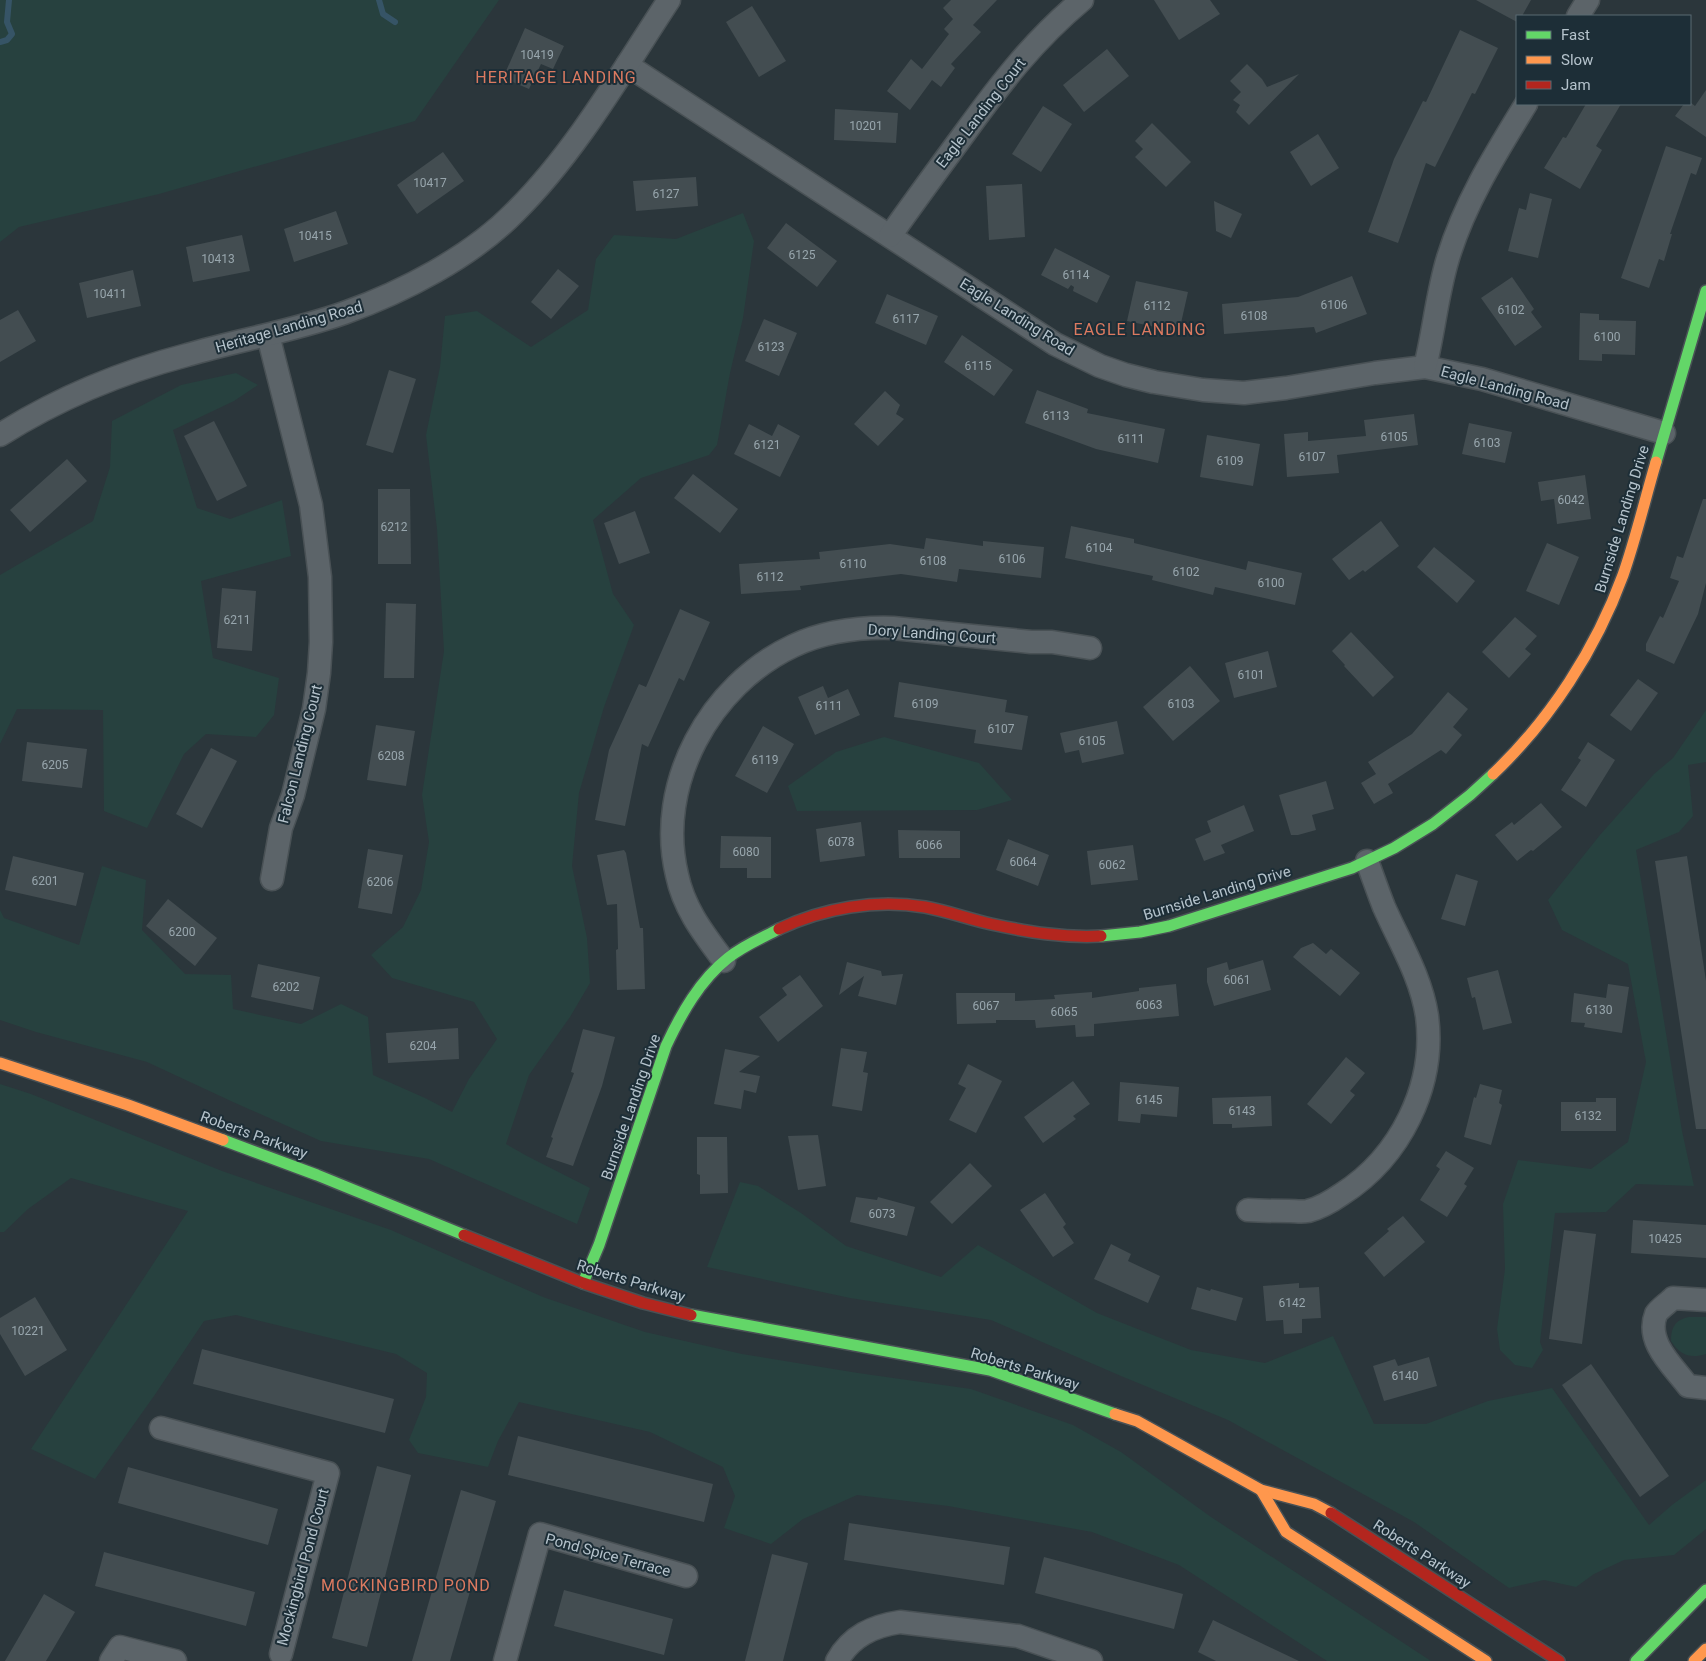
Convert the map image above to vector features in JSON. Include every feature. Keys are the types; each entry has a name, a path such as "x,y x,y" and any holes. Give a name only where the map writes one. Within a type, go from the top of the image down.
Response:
{"main road":[{"name":"Burnside Landing Drive","path":"583,1284 599,1245 666,1046 677,1023 698,990 724,961 749,944 785,925 810,916 866,904 897,904 924,907 1040,934 1079,937 1117,936 1148,930 1178,923 1367,861 1411,837 1467,797 1523,743 1558,700 1593,642 1610,608 1630,554 1706,291"},
{"name":"Roberts Parkway","path":"0,1063 128,1105 317,1174 583,1284 704,1318 990,1370 1137,1421 1261,1490 1314,1504 1340,1518 1559,1661"},
{"path":"1261,1490 1286,1532 1486,1661"},
{"path":"1636,1661 1706,1590"},
{"path":"1694,1661 1706,1649"}],"street":[{"name":"Heritage Landing Road","path":"0,435 30,416 87,389 186,355 268,335 342,314 385,298 433,273 482,241 514,214 544,182 592,117 669,0"},
{"name":"Eagle Landing Court","path":"890,236 1006,77 1041,38 1082,0"},
{"path":"1579,15 1588,0"},
{"name":"Eagle Landing Road","path":"626,65 1055,344 1100,366 1149,381 1203,390 1244,393 1425,367 1482,379 1664,433"},
{"path":"1425,367 1448,258 1465,212 1484,174 1525,105"},
{"name":"Falcon Landing Court","path":"268,335 311,505 320,578 321,642 314,709 293,795 281,828 272,879"},
{"name":"Dory Landing Court","path":"724,961 696,922 682,894 673,857 673,812 676,793 683,771 700,733 734,687 764,661 815,637 870,627 1031,642 1052,642 1090,648"},
{"path":"1248,1210 1308,1211 1327,1204 1354,1187 1391,1150 1409,1121 1419,1094 1428,1052 1426,1015 1418,981 1384,906 1367,861"},
{"path":"1706,1300 1673,1298 1656,1313 1654,1332 1659,1350 1688,1386 1706,1388"},
{"name":"Mockingbird Pond Court","path":"161,1428 328,1473 280,1658"},
{"name":"Pond Spice Terrace","path":"505,1661 540,1534 686,1576"},
{"path":"837,1661 842,1652 859,1635 872,1628 900,1622 1018,1636 1086,1660"},
{"path":"111,1661 120,1647 175,1661"}],"green space":[{"path":"0,0 499,0 415,121 159,194 19,227 0,242"},
{"path":"743,213 754,241 743,318 730,373 717,445 709,455 641,478 593,520 613,594 634,625 604,707 579,793 572,866 587,938 590,983 570,1017 529,1075 506,1144 590,1188 577,1224 429,1159 321,1141 147,1062 36,1032 0,1020 0,910 4,918 79,945 102,866 146,880 142,930 185,974 231,975 233,1009 301,1024 341,1004 368,1017 373,1075 452,1112 469,1079 497,1039 474,1002 392,978 371,955 403,927 421,890 429,842 422,795 444,651 437,529 426,435 440,367 445,316 477,311 531,347 588,310 596,259 614,235 676,239"},
{"path":"236,373 258,385 234,401 173,430 197,508 230,519 282,500 291,556 201,581 213,658 279,678 274,715 256,737 206,734 184,754 147,828 104,811 103,710 17,709 0,744 0,575 93,521 110,467 112,421 181,385"},
{"path":"1706,710 1706,762 1688,765 1693,816 1679,832 1636,850 1682,1131 1694,1186 1636,1184 1606,1212 1555,1213 1540,1342 1543,1350 1532,1368 1515,1365 1500,1350 1497,1329 1505,1269 1503,1204 1518,1160 1591,1169 1628,1142 1646,1062 1628,964 1562,930 1548,900 1600,835 1654,774 1673,758"},
{"path":"884,737 979,763 1012,800 977,810 797,811 788,786 836,752"},
{"path":"0,1084 31,1094 222,1171 391,1230 543,1297 645,1332 742,1354 971,1389 1073,1425 1121,1452 1211,1517 1431,1661 1327,1661 1179,1565 1092,1532 948,1506 857,1495 803,1519 771,1544 724,1528 735,1496 723,1467 650,1432 519,1402 498,1441 488,1467 418,1453 409,1440 426,1397 427,1373 396,1354 236,1315 204,1321 95,1479 31,1449 188,1211 71,1178 28,1209 4,1232 0,1232"},
{"path":"740,1182 758,1186 801,1213 846,1246 941,1277 978,1245 1097,1313 1191,1350 1265,1363 1333,1336 1374,1424 1426,1424 1488,1401 1552,1388 1649,1525 1706,1480 1706,1529 1674,1555 1624,1560 1594,1574 1576,1587 1544,1580 1509,1588 1414,1522 1228,1420 991,1320 850,1298 707,1267"},
{"path":"1689,1317 1706,1317 1706,1354 1686,1355 1678,1350 1671,1341 1673,1328 1677,1322"}],"building":[{"path":"951,0 997,0 973,25 981,32 951,64 955,68 941,87 932,80 910,110 887,91 911,59 922,69 949,34 944,29 953,19 943,8"},
{"path":"1154,0 1210,0 1220,14 1179,40"},
{"path":"1476,0 1531,0 1523,15 1516,15 1516,21"},
{"path":"752,6 786,61 759,77 726,22"},
{"path":"525,28 564,46 553,69 541,64 529,89 503,78"},
{"path":"1460,30 1498,48 1475,94 1472,93 1435,167 1426,163 1398,243 1368,232 1394,159 1423,101 1426,102"},
{"path":"1107,49 1129,76 1084,112 1063,85"},
{"path":"1247,64 1267,87 1299,74 1249,125 1236,112 1240,105 1233,100 1241,92 1230,81"},
{"path":"1706,90 1706,137 1675,116 1683,105 1691,105 1691,103 1695,106"},
{"path":"1585,105 1620,105 1596,146 1602,150 1580,189 1544,168 1563,137 1566,138"},
{"path":"1043,106 1072,124 1041,172 1012,154"},
{"path":"835,109 898,113 896,143 834,140"},
{"path":"1152,123 1191,162 1166,187 1135,157 1143,149 1135,141"},
{"path":"1318,134 1339,168 1311,186 1290,152"},
{"path":"1666,146 1702,158 1696,175 1691,173 1670,234 1672,234 1664,261 1659,259 1649,288 1621,278"},
{"path":"443,152 464,181 417,214 397,185"},
{"path":"696,177 698,206 636,211 633,181"},
{"path":"1022,184 1025,237 989,240 986,186"},
{"path":"1530,193 1552,199 1538,258 1508,251 1519,208 1526,210"},
{"path":"1214,201 1242,214 1231,238 1216,231"},
{"path":"336,211 348,244 294,262 284,229"},
{"path":"786,223 837,261 817,287 767,248"},
{"path":"242,235 250,271 193,282 186,247"},
{"path":"1055,248 1110,276 1097,303 1073,291 1074,287 1071,285 1068,289 1041,275"},
{"path":"558,269 579,286 551,319 531,302"},
{"path":"133,270 141,306 87,318 79,283"},
{"path":"1352,276 1367,314 1316,333 1314,327 1224,334 1222,304 1298,297"},
{"path":"1512,277 1534,309 1531,312 1542,327 1515,346 1481,298"},
{"path":"1136,281 1188,292 1179,332 1127,321"},
{"path":"887,294 938,316 926,345 875,323"},
{"path":"18,310 36,341 0,362 0,320"},
{"path":"1580,313 1599,314 1599,320 1636,321 1635,355 1602,354 1602,361 1579,360"},
{"path":"764,319 797,333 779,376 745,361"},
{"path":"962,335 1013,370 994,396 944,362"},
{"path":"389,370 416,379 393,453 366,445"},
{"path":"1037,390 1088,409 1087,413 1165,429 1158,463 1096,449 1025,423"},
{"path":"885,391 900,405 896,414 904,419 878,446 854,424"},
{"path":"1414,414 1418,445 1337,455 1339,473 1287,477 1284,434 1308,432 1308,441 1366,436 1364,420"},
{"path":"214,421 247,486 217,501 184,436"},
{"path":"1469,423 1512,432 1505,463 1462,454"},
{"path":"749,424 772,436 778,424 800,436 780,477 734,454"},
{"path":"1207,435 1260,444 1253,486 1200,477"},
{"path":"67,459 87,481 30,532 10,510"},
{"path":"693,474 738,509 720,533 674,498"},
{"path":"1585,475 1591,519 1557,524 1554,499 1541,501 1538,482"},
{"path":"378,489 410,489 411,564 378,564"},
{"path":"1703,499 1706,499 1706,583 1698,614 1674,664 1646,651 1646,644 1660,616 1663,618 1679,581 1670,578 1677,556 1683,558"},
{"path":"635,511 650,553 619,564 604,523"},
{"path":"1381,521 1399,546 1365,572 1363,570 1349,580 1332,559"},
{"path":"1071,526 1134,539 1134,543 1246,570 1248,561 1302,573 1295,605 1215,587 1213,595 1152,580 1153,576 1065,558"},
{"path":"926,538 983,546 983,541 1044,547 1041,578 959,569 957,582 901,574 800,586 801,590 741,594 739,564 820,559 819,552 890,544 924,549"},
{"path":"1547,543 1579,557 1559,605 1526,591"},
{"path":"1434,547 1475,581 1457,603 1417,567"},
{"path":"222,588 256,591 252,651 217,648"},
{"path":"386,603 416,604 414,678 384,678"},
{"path":"680,609 710,622 684,681 679,678 648,747 642,744 625,826 595,820 609,750 639,684 646,687"},
{"path":"1515,617 1537,636 1525,649 1531,654 1509,678 1482,652"},
{"path":"1351,632 1394,677 1373,697 1332,651"},
{"path":"1268,651 1277,687 1234,698 1225,663"},
{"path":"1190,666 1220,701 1173,741 1143,707"},
{"path":"1638,679 1658,693 1631,731 1610,715"},
{"path":"899,682 1007,700 1005,712 1028,716 1022,750 974,743 976,730 894,717"},
{"path":"823,686 828,698 848,689 860,715 815,735 798,697"},
{"path":"1448,692 1468,709 1453,727 1462,735 1446,754 1441,750 1388,784 1393,793 1374,804 1361,783 1376,774 1368,762 1412,734"},
{"path":"1117,721 1124,754 1082,763 1079,750 1065,753 1060,733"},
{"path":"376,725 415,731 406,786 367,780"},
{"path":"763,726 794,744 767,793 735,776"},
{"path":"27,742 87,749 82,788 22,781"},
{"path":"1588,742 1615,760 1586,807 1561,790 1581,760 1578,758"},
{"path":"211,748 237,761 202,828 176,814"},
{"path":"1326,781 1334,809 1312,815 1316,830 1291,835 1279,795"},
{"path":"1541,803 1562,827 1533,851 1531,850 1517,861 1495,835 1512,822 1514,825"},
{"path":"1244,805 1254,831 1221,845 1225,853 1204,861 1195,839 1211,832 1207,821"},
{"path":"861,822 865,856 820,862 816,829"},
{"path":"898,830 960,831 960,858 899,858"},
{"path":"721,836 771,837 771,878 747,878 747,868 720,868"},
{"path":"1008,839 1049,855 1038,886 996,870"},
{"path":"1133,845 1138,880 1091,885 1087,851"},
{"path":"368,849 403,855 392,914 358,908"},
{"path":"624,850 640,928 643,928 645,989 617,990 617,904 607,905 597,855"},
{"path":"13,856 84,873 76,906 5,890"},
{"path":"1687,856 1706,981 1706,1129 1696,1129 1655,861"},
{"path":"1456,874 1478,881 1465,926 1441,919"},
{"path":"168,899 217,938 195,966 146,926"},
{"path":"1313,943 1326,954 1331,949 1360,973 1340,996 1293,957 1301,948"},
{"path":"1263,960 1271,990 1214,1006 1207,982 1207,968 1227,962 1229,970"},
{"path":"847,962 881,971 882,976 903,974 896,1005 858,996 864,976 839,995"},
{"path":"258,964 320,977 313,1010 251,997"},
{"path":"1498,970 1512,1023 1483,1030 1475,997 1472,998 1467,978"},
{"path":"800,975 823,1006 778,1042 759,1017 787,995 782,988"},
{"path":"1176,984 1179,1016 1094,1024 1094,1036 1076,1037 1075,1025 1036,1028 1035,1020 996,1020 996,1023 957,1024 956,993 1015,993 1015,1001 1055,999 1054,995 1092,992 1092,998 1139,991 1139,988"},
{"path":"1608,984 1629,987 1622,1033 1584,1027 1585,1023 1571,1022 1574,993 1606,998"},
{"path":"458,1028 459,1059 388,1063 386,1033"},
{"path":"583,1029 615,1037 602,1086 573,1166 546,1157 553,1138 551,1137 574,1073 571,1072"},
{"path":"841,1048 867,1052 863,1072 868,1073 862,1111 832,1106"},
{"path":"725,1049 760,1056 739,1072 760,1076 756,1093 744,1090 741,1109 714,1104"},
{"path":"1346,1057 1365,1073 1350,1091 1355,1095 1331,1124 1307,1104"},
{"path":"968,1064 1002,1081 976,1133 949,1120 966,1088 958,1084"},
{"path":"1073,1081 1090,1104 1073,1116 1076,1119 1043,1143 1024,1117"},
{"path":"1120,1082 1179,1087 1177,1117 1141,1114 1140,1123 1118,1121"},
{"path":"1480,1084 1502,1090 1499,1103 1502,1105 1491,1145 1464,1137 1474,1097 1476,1098"},
{"path":"1271,1096 1272,1126 1232,1128 1232,1124 1213,1124 1212,1098"},
{"path":"1596,1098 1616,1098 1616,1131 1561,1131 1561,1102 1596,1102"},
{"path":"818,1135 826,1186 798,1190 788,1136"},
{"path":"697,1137 727,1137 728,1193 700,1194 700,1175 697,1174"},
{"path":"1446,1151 1474,1168 1464,1184 1467,1186 1447,1217 1420,1200 1440,1169 1436,1166"},
{"path":"970,1163 992,1186 952,1224 930,1202"},
{"path":"1045,1193 1066,1224 1063,1227 1074,1243 1053,1257 1020,1210"},
{"path":"856,1197 877,1200 878,1197 915,1207 907,1236 850,1222"},
{"path":"1403,1216 1425,1242 1384,1277 1364,1253 1389,1231 1387,1229"},
{"path":"1633,1220 1706,1225 1706,1258 1631,1253"},
{"path":"1564,1230 1596,1234 1582,1344 1549,1339"},
{"path":"1111,1244 1131,1254 1128,1261 1160,1276 1148,1303 1094,1279"},
{"path":"1299,1283 1299,1288 1319,1287 1321,1318 1302,1319 1302,1333 1284,1334 1283,1320 1266,1321 1263,1286"},
{"path":"1197,1287 1243,1298 1236,1321 1191,1309"},
{"path":"35,1297 67,1350 25,1376 0,1334 0,1318"},
{"path":"202,1349 394,1399 385,1433 193,1384"},
{"path":"1429,1357 1437,1386 1384,1401 1373,1366 1395,1359 1398,1366"},
{"path":"1591,1364 1669,1476 1640,1497 1562,1385"},
{"path":"518,1436 713,1484 704,1522 508,1475"},
{"path":"377,1466 411,1475 367,1647 332,1638"},
{"path":"128,1467 278,1509 268,1545 118,1503"},
{"path":"461,1490 496,1501 450,1661 412,1661"},
{"path":"849,1523 1010,1547 1004,1585 844,1560"},
{"path":"104,1552 255,1592 246,1626 95,1586"},
{"path":"772,1554 808,1563 783,1661 745,1661"},
{"path":"1044,1557 1183,1594 1174,1629 1035,1593"},
{"path":"564,1590 673,1619 664,1655 554,1626"},
{"path":"44,1594 75,1612 46,1661 5,1661"},
{"path":"1213,1620 1299,1661 1216,1661 1198,1652"}],"waterway":[{"path":"0,42 7,40 12,34 7,22 9,0"},
{"path":"379,0 383,14 395,22"}],"traffic: fast":[{"path":"1656,462 1706,291"},
{"path":"1101,936 1140,932 1169,926 1352,868 1394,848 1433,824 1493,774"},
{"path":"583,1283 599,1245 666,1046 678,1022 692,998 718,967 740,949 779,929"},
{"path":"223,1140 317,1175 464,1235"},
{"path":"691,1315 990,1370 1115,1414"},
{"path":"1636,1661 1706,1590"}],"traffic: slow":[{"path":"1493,774 1534,731 1552,707 1585,656 1599,630 1623,575 1656,462"},
{"path":"0,1063 128,1105 223,1140"},
{"path":"1115,1414 1137,1421 1261,1490 1314,1504 1331,1513"},
{"path":"1261,1490 1286,1532 1486,1661"},
{"path":"1694,1661 1706,1649"}],"traffic: jam":[{"path":"779,929 832,911 850,907 887,904 925,907 991,924 1032,932 1073,936 1101,936"},
{"path":"464,1235 583,1283 643,1303 691,1315"},
{"path":"1331,1513 1559,1661"}],"district":[{"name":"HERITAGE LANDING","path":"556,77"},
{"name":"EAGLE LANDING","path":"1140,329"},
{"name":"MOCKINGBIRD POND","path":"406,1585"}]}
